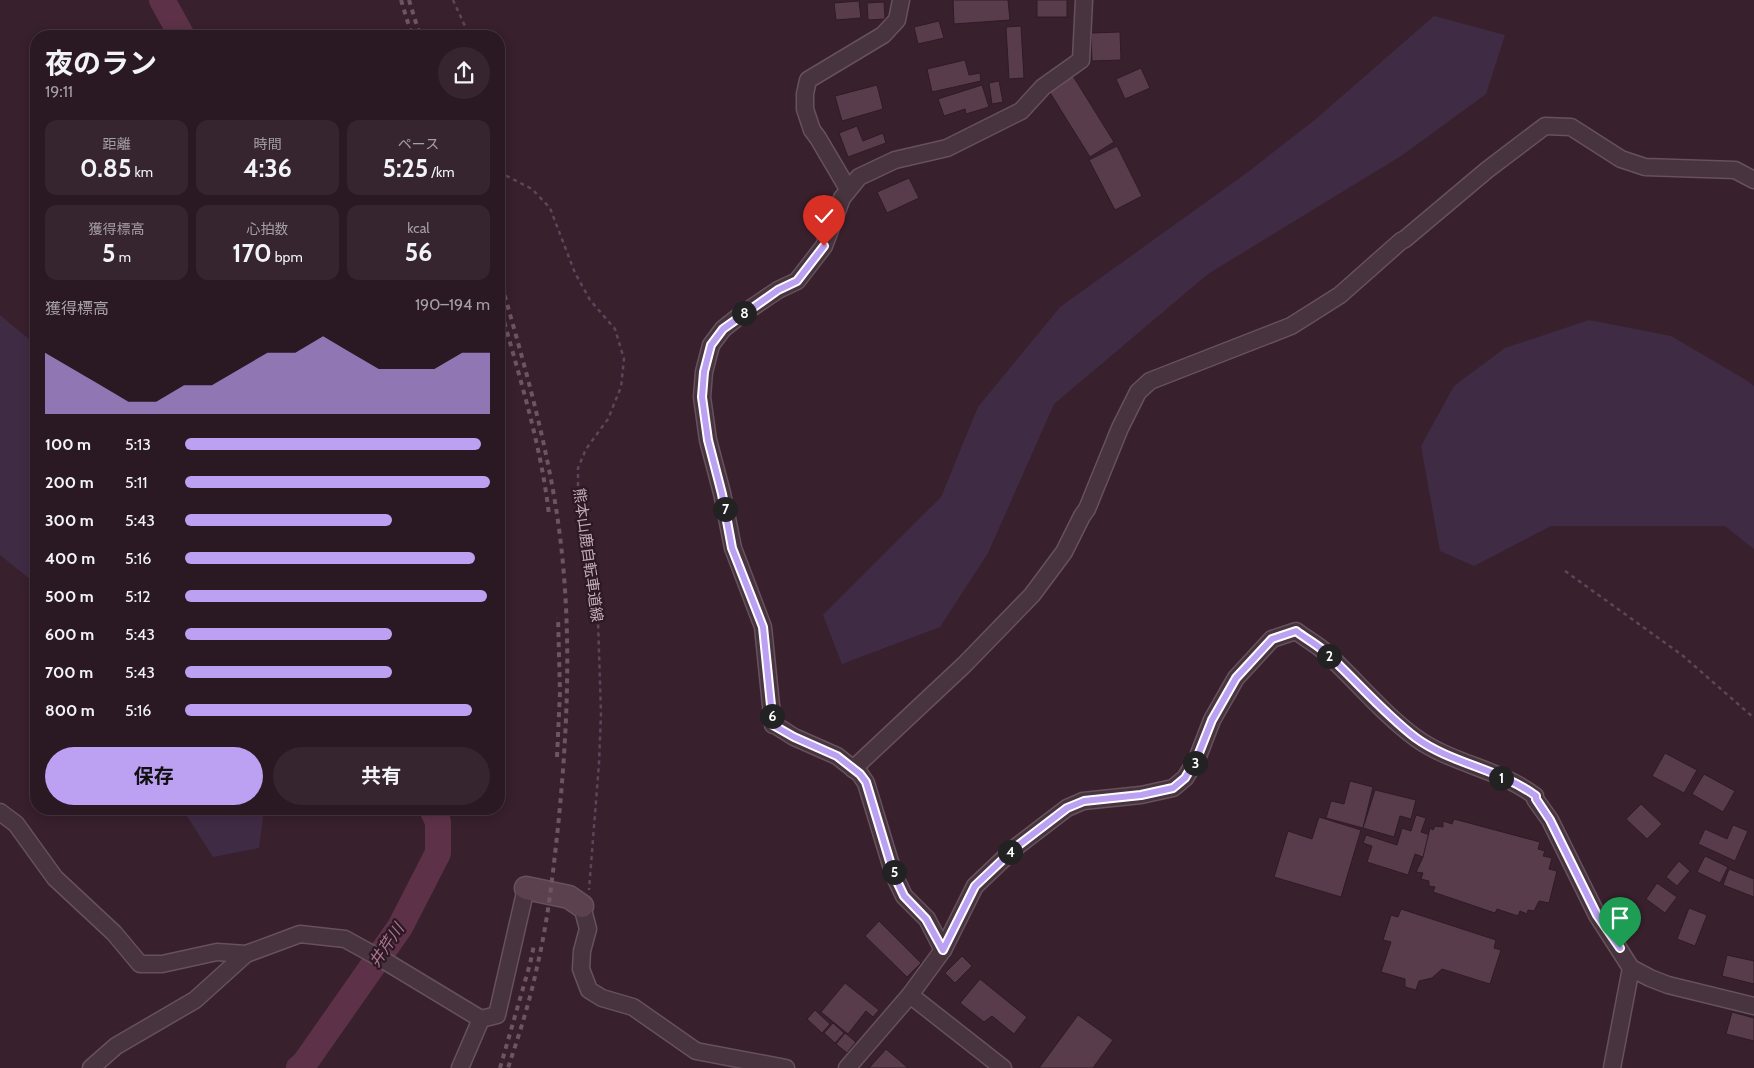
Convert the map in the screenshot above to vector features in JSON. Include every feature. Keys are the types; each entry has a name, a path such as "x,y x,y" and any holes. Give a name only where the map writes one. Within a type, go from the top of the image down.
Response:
{"main road":[{"path":"526,888 569,898 582,906"}],"street":[{"path":"848,189 812,130 805,109 805,94 808,80 883,35 897,20 901,0"},
{"path":"943,950 926,919 904,896 894,875 866,782 837,756 794,737 773,725 763,627 732,548 722,494 708,440 702,397 704,372 711,345 723,329 778,290 797,281 824,246 842,198 859,177 896,160 947,148 1020,111 1043,87 1082,60 1084,0"},
{"path":"853,769 964,665 1032,595 1064,552 1082,516 1088,509 1120,428 1138,392 1150,381 1290,326 1340,295 1400,241 1405,239 1487,170 1545,126 1570,127 1621,159 1646,167 1735,170 1754,180"},
{"path":"848,1068 910,995 943,950 975,886 1016,847 1067,808 1084,801 1141,795 1173,788 1185,778 1197,758 1212,720 1236,678 1272,639 1296,631 1323,650 1379,706 1417,738 1461,762 1521,785 1536,796 1536,799 1550,820 1597,915 1631,968 1668,985 1754,1006"},
{"path":"0,812 16,824 55,878 114,933 140,964 162,964 217,952 246,954"},
{"path":"91,1068 116,1046 195,1000 246,954 300,934 344,939 385,961 481,1019 497,1015 526,888"},
{"path":"582,906 588,929 582,951 581,970 589,990 602,998 633,1006 696,1051 786,1068"},
{"path":"1612,1068 1631,968"},
{"path":"910,995 1002,1068"},
{"path":"460,1068 481,1019"}],"path":[{"path":"453,0 466,30"},
{"name":"熊本山鹿自転車道線","path":"505,175 532,190 550,208 575,273 590,300 616,329 624,359 621,387 608,419 586,449 578,468 578,494 598,621 601,713 589,889 582,906"},
{"path":"1565,571 1682,656 1754,718"}],"shaded area":[{"path":"1434,16 1505,35 1486,94 1401,156 1208,274 1054,404 988,553 940,627 842,664 823,615 941,497 978,407 1060,307 1248,172 1317,118"},
{"path":"0,315 30,340 30,579 0,555"},
{"path":"1589,320 1671,336 1754,386 1754,549 1725,526 1551,526 1474,566 1440,551 1421,446 1454,386 1505,348"},
{"path":"263,815 259,848 213,857 187,816"}],"building":[{"path":"953,0 1008,0 1010,20 954,24"},
{"path":"1037,0 1067,0 1067,17 1037,17"},
{"path":"859,1 861,18 836,20 834,3"},
{"path":"884,2 885,19 868,20 867,3"},
{"path":"939,21 944,38 918,44 914,27"},
{"path":"1021,26 1024,78 1009,79 1006,27"},
{"path":"1120,32 1121,60 1092,61 1091,33"},
{"path":"965,60 969,75 980,73 981,81 932,92 927,69"},
{"path":"1141,68 1150,88 1125,99 1116,79"},
{"path":"1073,76 1114,142 1090,157 1049,91"},
{"path":"999,81 1003,102 992,104 989,83"},
{"path":"877,85 883,109 842,121 835,96"},
{"path":"982,85 989,107 966,114 965,109 944,116 938,99"},
{"path":"857,126 863,141 883,133 886,143 848,157 839,133"},
{"path":"1117,146 1142,196 1115,210 1089,160"},
{"path":"909,178 919,198 887,213 877,192"},
{"path":"1665,753 1697,770 1684,793 1652,776"},
{"path":"1704,774 1735,791 1723,812 1692,794"},
{"path":"1350,781 1373,787 1363,828 1326,818 1331,801 1344,804"},
{"path":"1375,790 1416,800 1411,819 1400,816 1394,837 1363,828"},
{"path":"1641,804 1662,824 1647,839 1626,819"},
{"path":"1416,815 1426,818 1421,832 1430,835 1423,857 1415,854 1408,875 1367,862 1372,846 1363,843 1366,835 1397,845 1402,828 1411,831"},
{"path":"1319,817 1361,830 1341,897 1274,877 1288,831 1312,839"},
{"path":"1454,819 1540,842 1538,849 1545,851 1543,856 1552,858 1549,869 1557,871 1549,903 1539,901 1534,911 1528,910 1527,914 1520,911 1518,916 1497,909 1495,913 1433,892 1435,887 1429,886 1429,881 1421,879 1423,873 1416,872 1423,857 1430,828 1433,830 1435,826 1443,827 1443,821 1452,824"},
{"path":"1733,825 1748,831 1735,861 1698,844 1705,829 1727,839"},
{"path":"1705,856 1728,867 1720,883 1697,872"},
{"path":"1679,861 1690,871 1677,886 1666,877"},
{"path":"1729,869 1754,879 1754,897 1723,885"},
{"path":"1657,883 1677,897 1665,913 1646,899"},
{"path":"1689,908 1707,915 1695,946 1677,939"},
{"path":"1401,909 1496,940 1494,948 1501,950 1490,984 1442,969 1432,978 1419,981 1416,990 1405,987 1405,979 1381,972 1391,942 1383,940 1391,915 1398,917"},
{"path":"879,921 921,963 907,977 865,936"},
{"path":"1727,955 1754,961 1754,984 1722,976"},
{"path":"962,956 972,966 955,983 945,973"},
{"path":"980,979 1027,1017 1014,1034 992,1016 984,1022 960,1003"},
{"path":"845,983 879,1010 873,1017 866,1011 848,1034 821,1012"},
{"path":"815,1010 830,1024 822,1033 807,1019"},
{"path":"1732,1012 1754,1018 1754,1041 1726,1034"},
{"path":"1078,1015 1113,1040 1093,1068 1039,1068"},
{"path":"833,1023 844,1033 835,1043 824,1033"},
{"path":"845,1033 856,1042 847,1053 836,1044"},
{"path":"886,1049 908,1068 869,1068"}],"waterway":[{"name":"井芹川","path":"162,0 179,30"},
{"name":"井芹川","path":"299,1068 304,1064 400,927 438,853 438,822 435,815"}],"railway":[{"path":"401,0 410,30"},
{"path":"409,0 418,30"},
{"path":"505,297 549,468 560,537 567,620 565,744 550,897 534,980 508,1068"},
{"path":"505,325 535,435 549,515"},
{"path":"557,757 560,692 558,617"},
{"path":"500,1068 534,945"}],"route":[{"path":"824,246 797,281 778,290 738,317 723,329 711,345 704,372 702,397 708,440 722,494 732,548 763,627 773,725 794,737 837,756 860,774 866,782 894,875 904,896 926,919 943,950 975,886 1016,847 1067,808 1084,801 1141,795 1173,788 1185,778 1197,758 1212,720 1236,678 1272,639 1296,631 1323,650 1379,706 1417,738 1461,762 1521,785 1536,796 1536,799 1550,820 1597,915 1620,948"}]}
